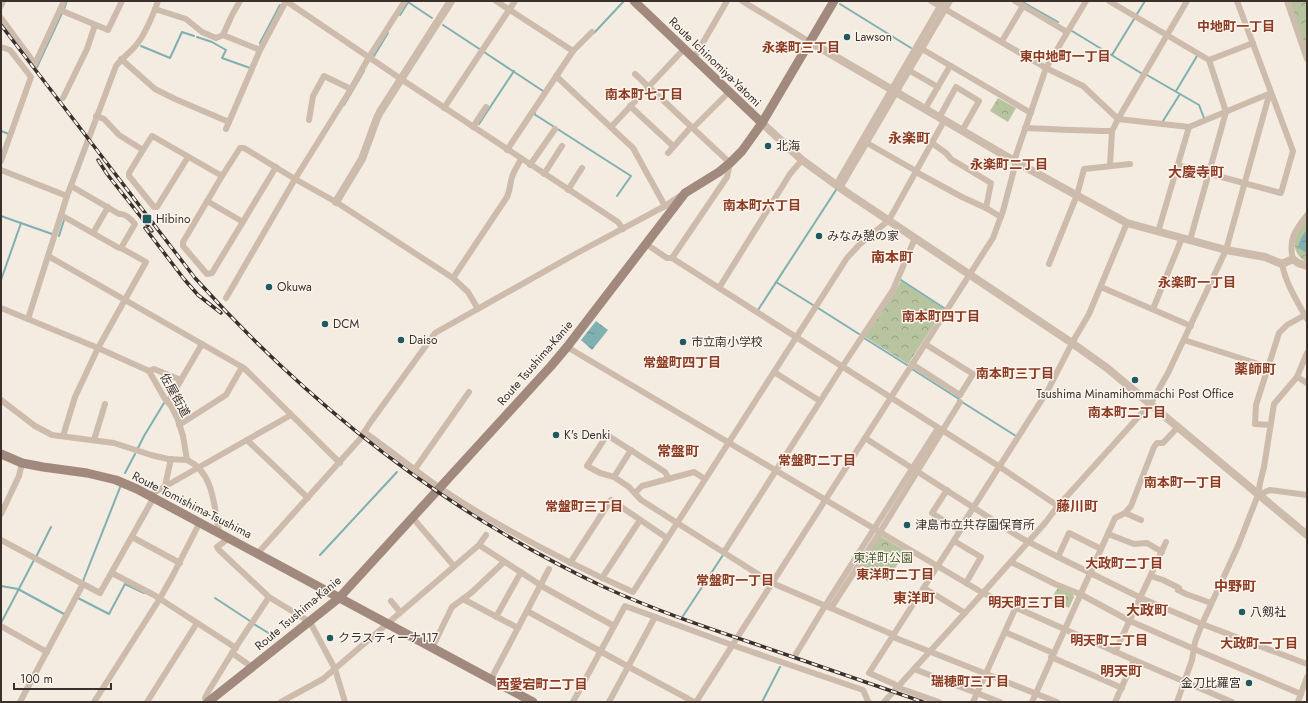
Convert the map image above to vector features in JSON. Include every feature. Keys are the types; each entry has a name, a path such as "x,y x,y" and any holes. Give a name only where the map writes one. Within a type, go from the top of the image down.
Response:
{"main road":[{"name":"Route Tsushima-Kanie","path":"207,702 339,598 412,516 440,488 551,366 685,193 730,164 742,151 762,123 834,1"},
{"name":"Route Ichinomiya-Yatomi","path":"636,2 762,123"},
{"name":"Route Tomishima-Tsushima","path":"1,454 22,463 87,473 108,478 137,488 339,598"},
{"path":"339,598 491,679 528,701"}],"street":[{"path":"1,6 3,1"},
{"path":"1,18 35,64 64,1"},
{"path":"60,10 108,30 122,1"},
{"path":"28,319 67,196 116,66 121,59 138,43 158,1"},
{"path":"155,8 186,19 202,32 216,38 223,35 240,1"},
{"path":"226,129 260,50 286,1 521,160 618,222 623,229"},
{"path":"226,298 369,57 405,1"},
{"path":"336,202 362,159 377,118 451,1"},
{"path":"496,1 573,51"},
{"path":"444,108 515,1"},
{"path":"694,58 727,1"},
{"path":"742,1 1015,162 1127,223 1226,250 1265,258 1282,264 1293,259"},
{"path":"931,1 943,6 1046,68 1083,86 1118,119 1189,127 1271,93"},
{"path":"838,186 943,6 950,1"},
{"path":"1015,1 1067,32"},
{"path":"527,611 628,668 695,702 993,238 1001,217 1025,128 1046,68 1086,1"},
{"path":"1109,1 1209,60 1226,112 1209,174 1186,239 1153,308"},
{"path":"1110,166 1112,131 1188,1"},
{"path":"1178,165 1281,193 1293,151 1237,1"},
{"path":"1287,1 1307,59"},
{"path":"838,186 867,143 894,92 910,70 943,6"},
{"path":"1002,41 1023,6"},
{"path":"63,98 87,49 95,25"},
{"path":"507,150 573,51 592,32"},
{"path":"223,35 260,50"},
{"path":"1209,60 1253,43"},
{"path":"1,46 10,50 31,77 1,161"},
{"path":"611,127 684,49"},
{"path":"922,49 1031,113"},
{"path":"121,59 155,89 228,122"},
{"path":"925,109 950,66"},
{"path":"910,70 938,87"},
{"path":"635,74 730,164 727,177 672,258"},
{"path":"309,120 313,96 324,76 351,89"},
{"path":"556,76 633,148 665,206"},
{"path":"364,432 440,488 481,514 532,544 633,592 847,258 859,245 889,220 932,143 956,87 979,101 962,131"},
{"path":"668,153 673,146 729,92"},
{"path":"884,702 1151,404 1168,373 1226,250 1268,99 1271,93"},
{"path":"630,106 673,146"},
{"path":"473,127 486,107"},
{"path":"96,116 104,119 119,135 143,150"},
{"path":"762,123 802,160 838,186 1107,368 1307,535"},
{"path":"1158,232 1189,127"},
{"path":"1025,128 1112,131"},
{"path":"530,165 555,129"},
{"path":"188,157 157,207 154,207 129,176 129,173 152,136 222,176"},
{"path":"867,143 962,197 1001,217"},
{"path":"932,143 946,153 951,159 991,183 986,208"},
{"path":"544,174 562,146"},
{"path":"276,167 212,273 207,274 183,246 182,242 240,148 244,148 276,167 295,180 336,202 453,278 468,292 478,309"},
{"path":"453,278 507,197 512,178 521,160"},
{"path":"719,288 790,174 802,160"},
{"path":"1048,264 1077,195 1084,169 1130,164"},
{"path":"568,190 582,168"},
{"path":"1,170 67,196"},
{"path":"71,186 119,214 122,213 132,220 135,224 121,248"},
{"path":"258,554 360,439 435,333 665,206 685,193"},
{"path":"207,201 243,222"},
{"path":"93,233 108,207"},
{"path":"61,215 146,262 98,348 75,397 63,436"},
{"path":"1307,215 1296,230 1290,249 1293,259 1298,263 1307,266"},
{"path":"938,702 898,687 869,673 954,541 960,531 959,530 1048,390 1089,314 1127,223"},
{"path":"724,552 842,367 894,290 915,238"},
{"path":"646,244 667,258 672,258 1000,467 1058,506"},
{"path":"48,256 242,367 340,463"},
{"path":"1270,425 1254,424 1256,405 1266,377 1278,333 1287,325 1306,317 1285,277 1282,264"},
{"path":"1101,287 1153,308 1190,326"},
{"name":"佐屋街道","path":"1,308 149,371 171,406 180,425 187,460"},
{"path":"1184,340 1268,367"},
{"path":"168,402 202,344"},
{"path":"912,364 960,395 973,374 925,344"},
{"path":"567,347 983,593 1232,702"},
{"path":"1177,702 1192,660 1195,642 1202,624 1238,546 1258,495 1268,448 1274,404 1297,377 1307,353"},
{"path":"180,425 226,395 242,367"},
{"path":"149,371 154,369 181,380"},
{"path":"774,372 820,401"},
{"path":"1297,377 1307,383"},
{"path":"415,469 469,392"},
{"path":"1,400 35,426 52,435 114,443 151,456 187,460 193,463 198,467 211,486 219,532"},
{"path":"796,654 880,532 940,429 960,402"},
{"path":"94,440 105,404"},
{"path":"1,542 100,593 132,537 152,496 164,486 291,415"},
{"path":"1032,702 1115,518 1125,513 1131,506 1154,447 1157,443 1163,442 1178,427"},
{"path":"669,479 665,472 607,435 587,466 600,474 614,478 629,487 641,500 772,583 893,636 1057,702"},
{"path":"865,438 1028,542 1141,598 1202,624 1307,664"},
{"path":"247,440 308,498"},
{"path":"614,478 631,450"},
{"path":"164,486 170,459"},
{"path":"1,514 19,476 22,463"},
{"path":"828,607 874,528 915,470"},
{"path":"635,493 642,486 694,472 705,479"},
{"path":"947,490 932,513 959,530"},
{"path":"1258,495 1270,490 1307,495"},
{"path":"570,563 611,500 668,538"},
{"path":"1125,513 1140,520"},
{"path":"412,516 454,566"},
{"path":"602,578 640,520"},
{"path":"94,702 159,600 180,563 200,522"},
{"path":"1058,557 1069,533 1101,549"},
{"path":"1108,534 1134,544 1147,543 1162,552"},
{"path":"281,702 323,679 479,545 486,535"},
{"path":"132,537 180,563"},
{"path":"229,538 217,547 224,555 269,597 310,622 334,669 345,702"},
{"path":"954,541 981,557 966,583"},
{"path":"1115,652 1166,542"},
{"path":"479,545 545,588 614,626"},
{"path":"432,648 452,607 471,593 504,562"},
{"path":"1011,562 1055,584 1080,594 1130,621 1301,694"},
{"path":"491,679 549,569"},
{"path":"496,617 521,572"},
{"path":"112,573 159,600 236,648"},
{"path":"1151,576 1179,588 1178,590 1186,594 1211,603"},
{"path":"20,702 83,584"},
{"path":"924,588 965,613"},
{"path":"207,702 205,698 208,692 269,597"},
{"path":"463,599 518,628"},
{"path":"391,602 400,612"},
{"path":"573,702 625,606 863,690 868,701 870,702"},
{"path":"973,702 1016,607"},
{"path":"609,702 655,617"},
{"path":"147,702 197,623"},
{"path":"1,626 47,652"},
{"path":"1005,632 1122,688"},
{"path":"232,653 252,667"},
{"path":"1115,702 1134,660"},
{"path":"914,669 1000,702"},
{"path":"1298,702 1307,677"}],"green space":[{"path":"1290,1 1307,1 1307,52"},
{"path":"998,98 1016,108 1008,122 990,111"},
{"path":"1307,219 1307,262 1298,255 1296,251 1295,238"},
{"path":"901,281 944,309 908,364 865,337"},
{"name":"東洋町公園","path":"880,536 906,551 887,581 861,565"},
{"path":"1058,588 1073,594 1074,597 1069,608 1051,600"}],"water":[{"path":"1307,229 1307,253 1298,247 1301,238"},
{"path":"596,321 608,330 592,350 581,340"}],"waterway":[{"path":"64,9 67,1"},
{"path":"400,15 409,1"},
{"path":"594,33 624,1"},
{"path":"1021,1 1058,22"},
{"path":"1137,14 1145,1"},
{"path":"408,2 432,18"},
{"path":"840,4 911,48"},
{"path":"260,43 280,5"},
{"path":"37,67 62,13"},
{"path":"1112,55 1134,19"},
{"path":"443,25 481,50"},
{"path":"1072,31 1141,73"},
{"path":"141,46 170,58 182,32 194,36"},
{"path":"374,56 388,33"},
{"path":"197,37 212,42 226,50 222,58 250,68"},
{"path":"484,52 543,91"},
{"path":"1176,91 1197,56"},
{"path":"344,105 364,71"},
{"path":"479,124 514,71"},
{"path":"1147,75 1199,105 1204,118"},
{"path":"1163,121 1180,94"},
{"path":"535,113 534,114 631,176 617,196"},
{"path":"1,131 9,134"},
{"path":"758,310 836,190"},
{"path":"1,216 52,234"},
{"path":"59,236 64,220"},
{"path":"1,280 21,223"},
{"path":"901,280 944,308"},
{"path":"776,282 813,305"},
{"path":"818,308 859,334"},
{"path":"864,338 907,365"},
{"path":"912,369 959,399 958,401"},
{"path":"962,402 1016,436"},
{"path":"138,448 164,403"},
{"path":"125,473 135,454"},
{"path":"320,555 397,472"},
{"path":"83,581 121,485"},
{"path":"37,555 51,527"},
{"path":"683,616 723,555"},
{"path":"1,623 34,560"},
{"path":"78,598 109,614 125,584 144,593"},
{"path":"1,586 18,589 64,614 65,613"},
{"path":"215,598 250,621"},
{"path":"254,624 275,637"},
{"path":"762,702 780,667"}],"railway":[{"path":"1,25 195,278 239,325 285,370 334,413 384,453 490,526 546,558 604,587 650,607 923,702"},
{"path":"98,160 107,174 152,231"},
{"path":"145,228 198,295 221,313"}],"place":[{"name":"Lawson","path":"847,37"},
{"name":"北海","path":"768,146"},
{"name":"Hibino","path":"147,219"},
{"name":"みなみ憩の家","path":"819,236"},
{"name":"Okuwa","path":"269,287"},
{"name":"DCM","path":"325,324"},
{"name":"Daiso","path":"401,340"},
{"name":"市立南小学校","path":"683,342"},
{"name":"Tsushima Minamihommachi Post Office","path":"1135,380"},
{"name":"K's Denki","path":"556,435"},
{"name":"津島市立共存園保育所","path":"907,525"},
{"name":"八剱社","path":"1242,612"},
{"name":"クラスティーナ117","path":"330,638"},
{"name":"金刀比羅宮","path":"1249,683"}],"district":[{"name":"中地町一丁目","path":"1236,26"},
{"name":"永楽町三丁目","path":"801,47"},
{"name":"東中地町一丁目","path":"1065,56"},
{"name":"南本町七丁目","path":"644,94"},
{"name":"永楽町","path":"909,138"},
{"name":"永楽町二丁目","path":"1009,164"},
{"name":"大慶寺町","path":"1196,172"},
{"name":"南本町六丁目","path":"762,205"},
{"name":"南本町","path":"892,257"},
{"name":"永楽町一丁目","path":"1197,282"},
{"name":"南本町四丁目","path":"941,316"},
{"name":"常盤町四丁目","path":"682,362"},
{"name":"薬師町","path":"1255,369"},
{"name":"南本町三丁目","path":"1015,373"},
{"name":"南本町二丁目","path":"1127,412"},
{"name":"常盤町","path":"678,451"},
{"name":"常盤町二丁目","path":"817,460"},
{"name":"南本町一丁目","path":"1183,482"},
{"name":"常盤町三丁目","path":"584,506"},
{"name":"藤川町","path":"1077,506"},
{"name":"大政町二丁目","path":"1124,563"},
{"name":"東洋町二丁目","path":"895,574"},
{"name":"常盤町一丁目","path":"735,580"},
{"name":"中野町","path":"1235,586"},
{"name":"東洋町","path":"914,598"},
{"name":"明天町三丁目","path":"1027,602"},
{"name":"大政町","path":"1147,610"},
{"name":"明天町二丁目","path":"1109,640"},
{"name":"大政町一丁目","path":"1259,643"},
{"name":"明天町","path":"1121,671"},
{"name":"瑞穂町三丁目","path":"970,681"},
{"name":"西愛宕町二丁目","path":"542,684"}]}
